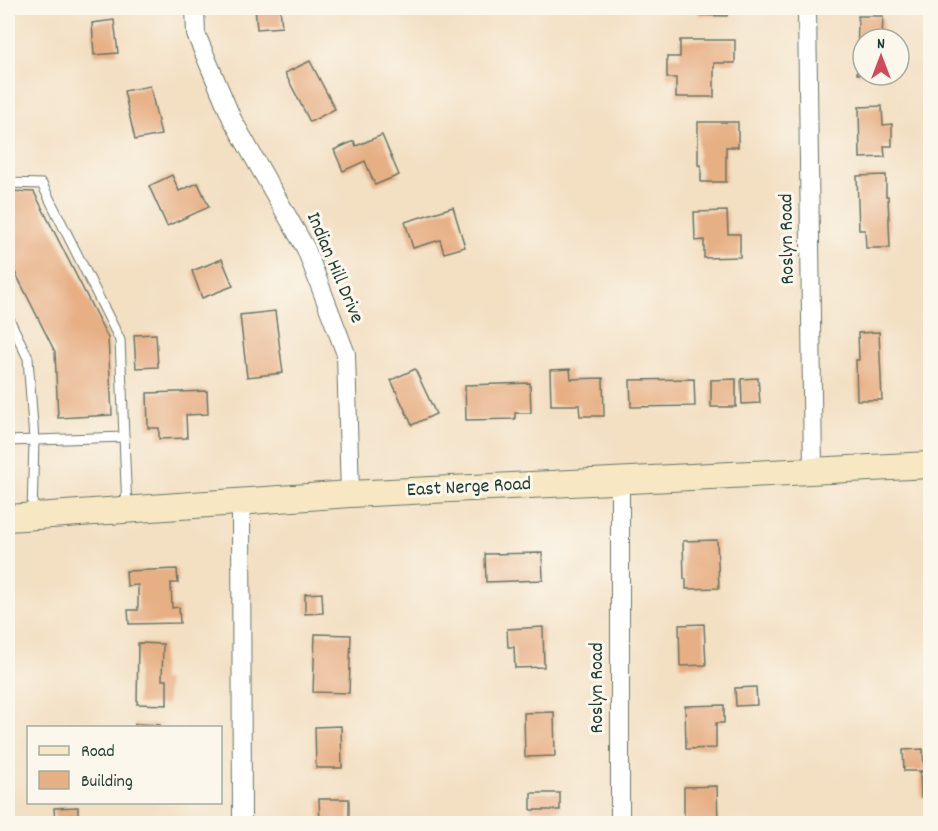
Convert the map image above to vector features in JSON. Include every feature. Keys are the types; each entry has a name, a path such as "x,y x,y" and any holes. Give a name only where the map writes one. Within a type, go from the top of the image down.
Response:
{"main road":[{"name":"East Nerge Road","path":"20,517 350,494 930,465"}],"street":[{"name":"Indian Hill Drive","path":"195,8 196,34 232,119 306,249 346,354 350,494"},
{"name":"Roslyn Road","path":"807,8 813,471"},
{"name":"Roslyn Road","path":"620,481 620,824"},
{"path":"241,502 242,824"}],"lane":[{"path":"8,183 42,184 120,340 127,509"},
{"path":"8,317 28,358 34,440 20,517"},
{"path":"8,441 124,437"}],"building":[{"path":"255,8 280,8 282,27 257,29"},
{"path":"699,8 727,8 727,16 699,15"},
{"path":"858,16 883,16 883,27 858,27"},
{"path":"114,20 118,53 94,55 92,23"},
{"path":"680,40 735,40 735,63 714,63 714,97 676,97 676,78 667,78 667,57 680,57"},
{"path":"310,61 335,109 310,122 285,73"},
{"path":"150,86 161,135 135,140 124,91"},
{"path":"882,106 883,125 892,124 892,146 884,146 885,157 860,158 859,107"},
{"path":"698,122 738,122 738,147 726,147 726,182 701,182 701,165 698,165"},
{"path":"382,135 399,175 375,185 365,161 343,171 334,150 354,141 356,146"},
{"path":"172,175 179,191 198,183 209,207 167,226 149,186"},
{"path":"886,175 890,248 866,248 865,230 859,230 857,176"},
{"path":"8,191 34,192 108,338 112,415 58,418 55,352 8,258"},
{"path":"453,207 465,247 444,253 440,240 413,248 405,222"},
{"path":"727,211 728,234 740,234 740,257 704,258 704,240 695,241 694,212"},
{"path":"222,259 233,286 202,298 192,271"},
{"path":"275,311 283,373 247,377 240,315"},
{"path":"879,332 882,400 857,400 858,333"},
{"path":"156,334 158,367 136,368 134,335"},
{"path":"415,369 436,414 412,425 391,380"},
{"path":"570,369 571,379 603,378 604,416 580,416 579,405 551,405 550,370"},
{"path":"758,378 760,403 742,404 741,379"},
{"path":"694,379 695,406 631,407 630,380"},
{"path":"736,379 736,407 711,407 711,380"},
{"path":"530,383 531,413 515,413 515,419 466,420 465,385"},
{"path":"207,391 208,414 186,415 187,438 159,439 159,428 148,428 147,393"},
{"path":"717,540 719,588 686,589 683,541"},
{"path":"542,553 543,580 486,582 485,554"},
{"path":"177,569 178,583 171,583 172,608 179,607 180,623 129,624 128,610 138,610 138,585 127,586 126,571"},
{"path":"322,593 323,613 305,614 305,594"},
{"path":"704,624 706,665 680,666 679,625"},
{"path":"543,627 544,667 515,668 514,647 508,647 507,629"},
{"path":"315,634 351,635 349,693 313,692"},
{"path":"138,643 163,644 162,680 167,680 167,705 137,704"},
{"path":"756,687 757,705 736,706 735,688"},
{"path":"724,705 724,723 716,723 716,748 686,749 685,706"},
{"path":"554,712 555,756 525,757 524,713"},
{"path":"135,724 160,725 160,726 135,726"},
{"path":"341,726 342,768 316,768 315,727"},
{"path":"923,749 924,771 904,771 903,750"},
{"path":"920,772 930,772 930,797 921,797"},
{"path":"717,786 718,824 684,824 684,787"},
{"path":"531,793 560,793 560,810 531,810"},
{"path":"319,799 349,799 349,824 320,824"},
{"path":"78,807 78,824 55,824 54,808"}]}
